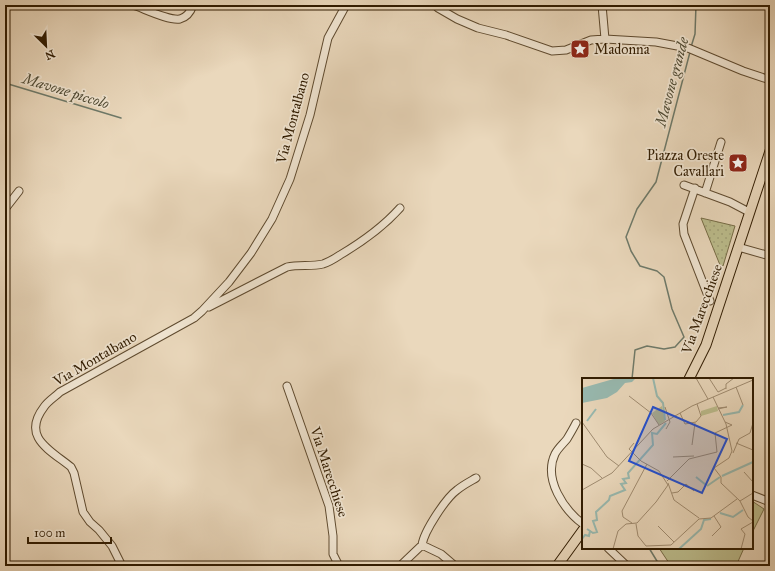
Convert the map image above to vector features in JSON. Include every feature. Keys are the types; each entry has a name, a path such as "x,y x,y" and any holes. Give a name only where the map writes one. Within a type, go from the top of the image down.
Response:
{"main road":[{"name":"Via Marecchiese","path":"689,378 706,345 770,151"},
{"path":"558,566 582,531"}],"street":[{"path":"133,5 179,19 187,16 193,5"},
{"name":"Via Montalbano","path":"122,566 112,546 100,530 90,522 83,512 74,473 71,467 41,443 37,437 35,429 37,421 44,407 60,392 194,318 229,282 251,253 272,219 290,179 310,115 328,38 346,5"},
{"path":"435,5 457,19 478,28 506,35 552,51 566,50 591,40 605,39 656,42 688,48 770,80"},
{"path":"602,5 605,39"},
{"path":"705,193 721,142"},
{"path":"684,184 705,193 750,208"},
{"path":"695,188 683,224 684,234 710,301"},
{"path":"5,209 19,191"},
{"name":"Via Montalbano","path":"202,311 287,267 296,265 311,266 325,264 370,235 400,208"},
{"path":"738,247 770,256"},
{"name":"Via Marecchiese","path":"287,386 329,506 333,536 333,554 339,566"},
{"path":"576,423 554,455 551,471 552,479 563,504 570,513 582,523"},
{"path":"400,566 422,544 432,522 456,490 476,478"},
{"path":"753,495 770,502"},
{"path":"422,544 441,554 455,566"},
{"path":"609,549 627,566"}],"green space":[{"path":"701,218 735,226 723,266 720,265"},
{"path":"753,502 764,509 753,531"},
{"path":"660,549 744,549 736,566 671,566"}],"waterway":[{"name":"Mavone grande","path":"691,47 695,34 696,5"},
{"name":"Mavone grande","path":"632,378 635,350 647,346 664,349 675,347 684,337 672,309 664,277 657,271 640,266 631,251 626,237 637,209 656,182 690,52"},
{"name":"Mavone piccolo","path":"5,83 121,118"},
{"name":"Mavone grande","path":"650,549 660,566"}],"place":[{"name":"Madonna","path":"580,49"},
{"name":"Piazza Oreste Cavallari","path":"738,163"}]}
